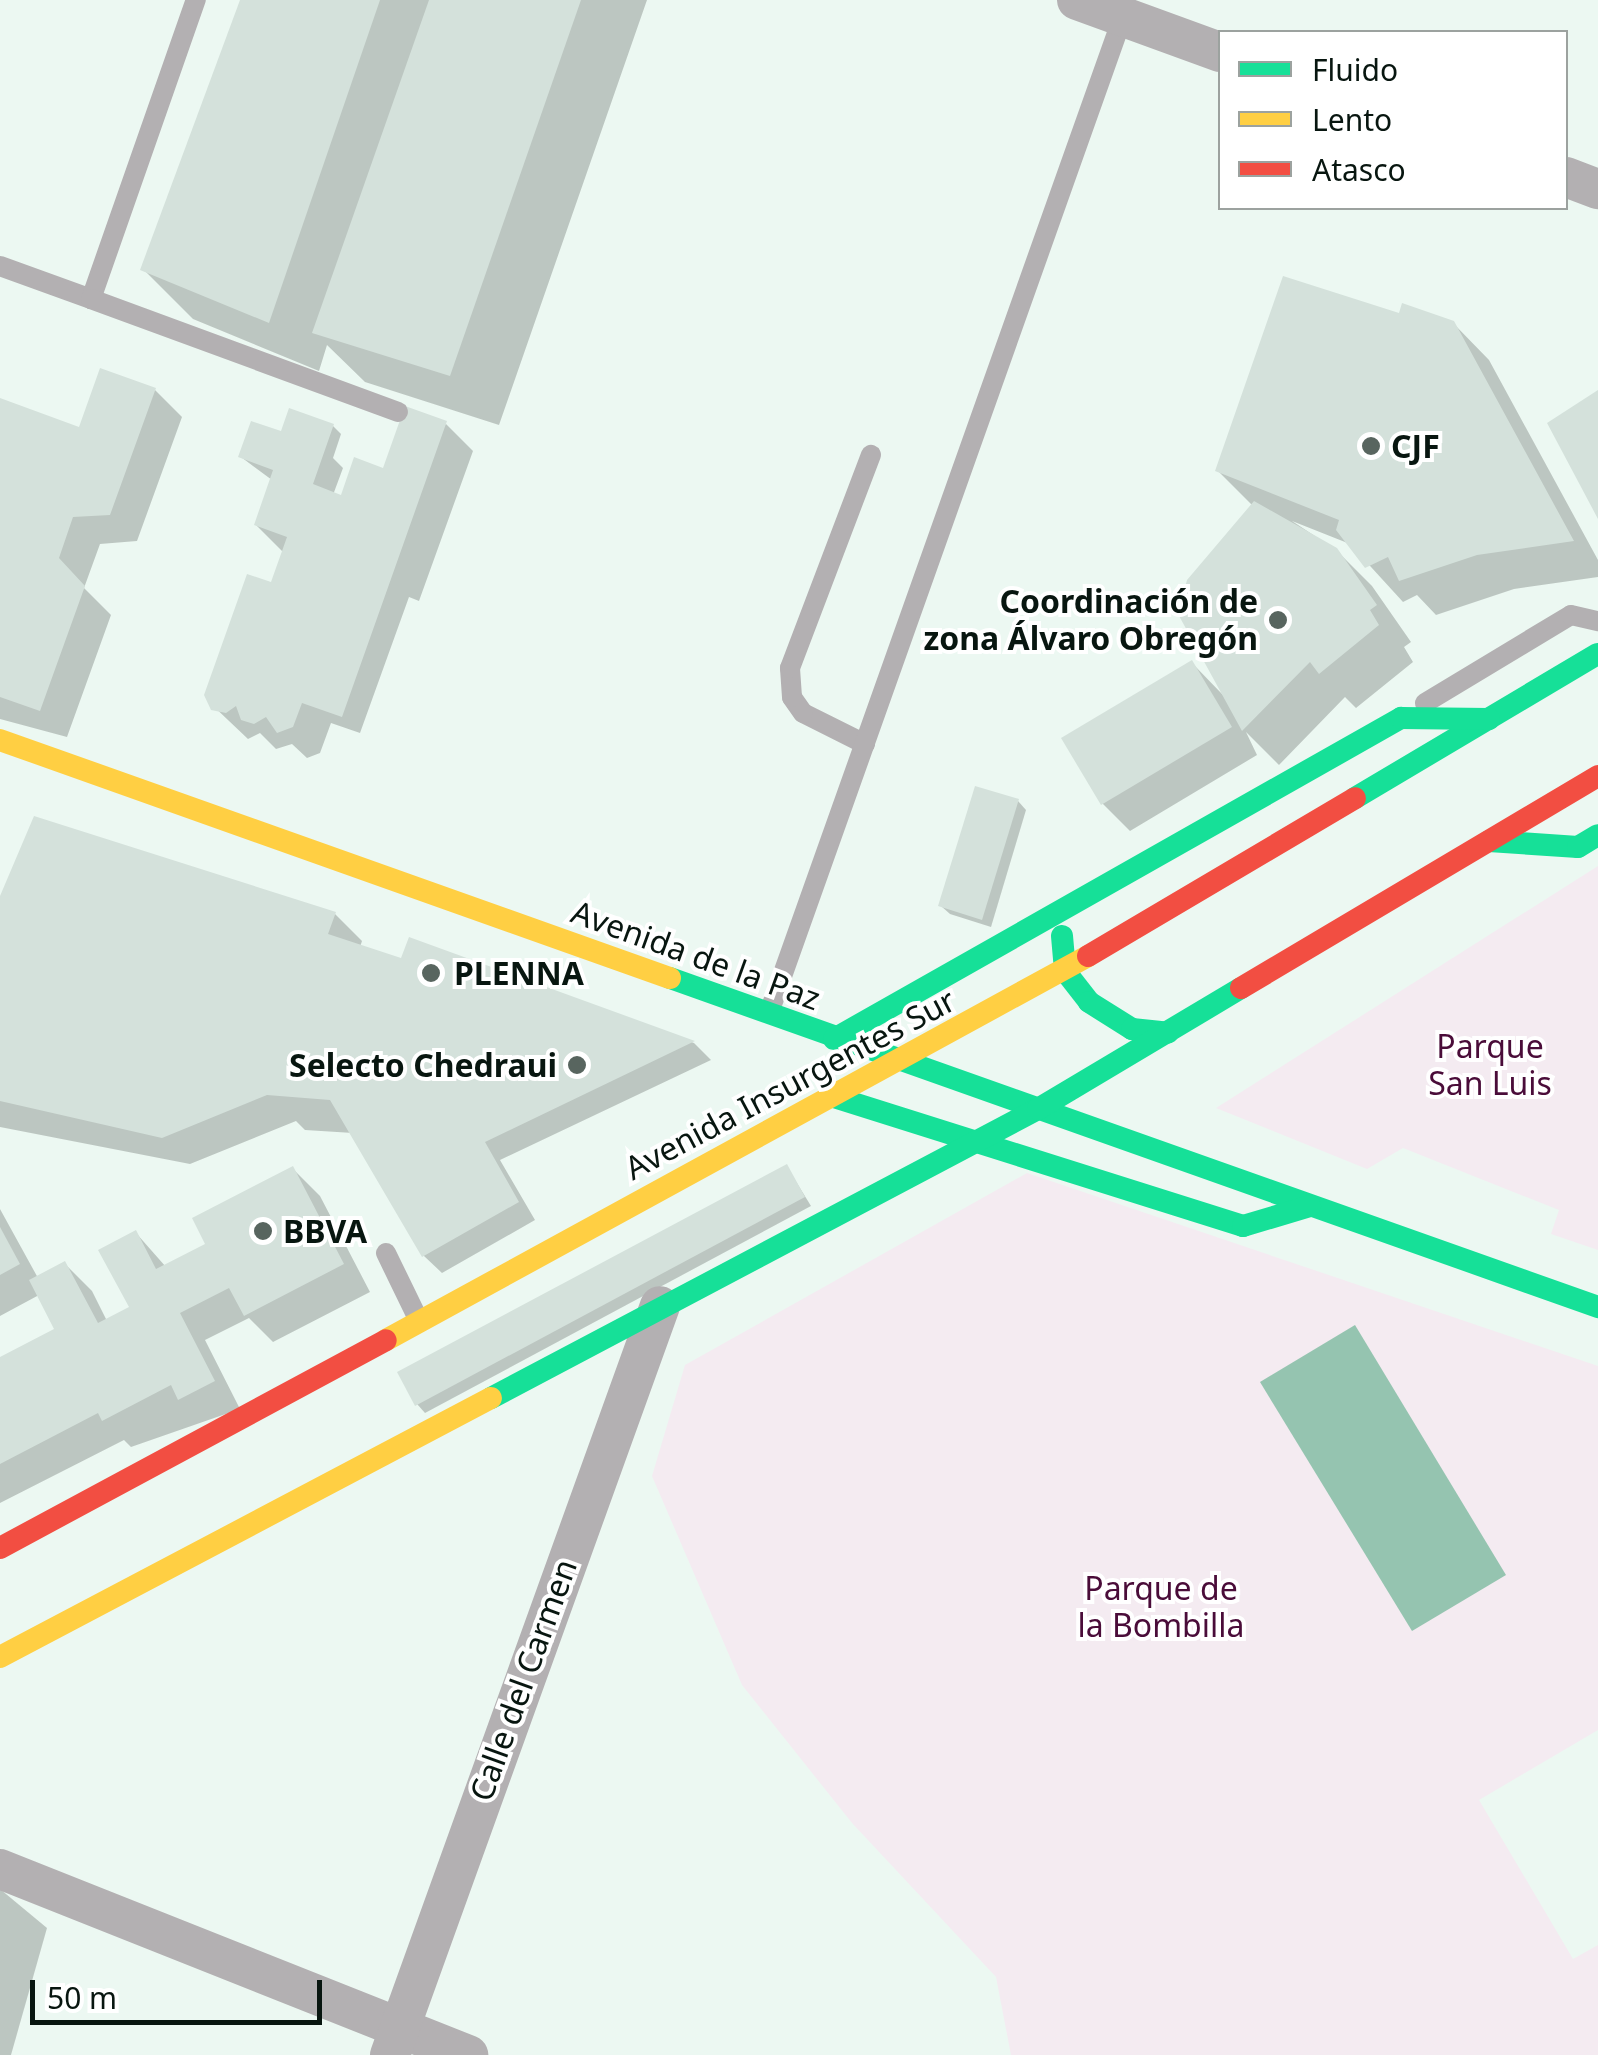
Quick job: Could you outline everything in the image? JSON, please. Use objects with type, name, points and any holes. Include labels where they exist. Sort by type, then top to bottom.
[{"type":"main road","name":"Avenida Insurgentes Sur","points":[[0,1548],[1066,971],[1598,654]]},
{"type":"main road","points":[[834,1039],[1401,718],[1489,719]]},
{"type":"main road","name":"Avenida de la Paz","points":[[0,740],[141,785],[768,1018],[904,1061],[1598,1307]]},
{"type":"main road","points":[[0,1657],[1038,1109],[1598,776]]},
{"type":"main road","points":[[1490,842],[1578,848],[1598,835]]},
{"type":"main road","points":[[1084,900],[1059,948],[1066,971],[1109,1017],[1132,1029],[1168,1033]]},
{"type":"main road","points":[[834,1097],[1243,1226],[1310,1206]]},
{"type":"street","points":[[1077,0],[1218,51]]},
{"type":"street","points":[[1568,178],[1598,189]]},
{"type":"street","name":"Calle del Carmen","points":[[394,2043],[660,1306]]},
{"type":"street","points":[[0,1868],[394,2043],[468,2055]]},
{"type":"lane","points":[[91,299],[196,0]]},
{"type":"lane","points":[[768,1018],[1124,16]]},
{"type":"lane","points":[[0,266],[398,412]]},
{"type":"lane","points":[[865,744],[812,720],[790,688],[800,632],[871,455]]},
{"type":"lane","points":[[1401,718],[1570,615],[1598,621]]},
{"type":"lane","points":[[386,1253],[419,1322]]},
{"type":"green space","name":"Parque San Luis","points":[[1598,866],[1598,1250],[1551,1234],[1559,1210],[1403,1148],[1367,1169],[1216,1108]]},
{"type":"green space","name":"Parque de la Bombilla","points":[[1027,1173],[1598,1366],[1598,1730],[1479,1800],[1573,1959],[1598,1945],[1598,2055],[1011,2055],[996,1977],[852,1823],[742,1685],[652,1476],[685,1365]]},
{"type":"shaded area","points":[[1355,1325],[1506,1575],[1412,1631],[1260,1382]]},
{"type":"building","points":[[240,0],[380,0],[269,323],[140,270]]},
{"type":"building","points":[[429,0],[581,0],[450,376],[312,333]]},
{"type":"building","name":"CJF","points":[[1283,276],[1399,313],[1402,303],[1454,321],[1574,541],[1477,555],[1399,581],[1388,557],[1365,568],[1336,530],[1339,520],[1215,471]]},
{"type":"building","points":[[100,368],[156,388],[110,515],[73,517],[59,558],[85,586],[40,711],[0,697],[0,398],[79,427]]},
{"type":"building","points":[[1598,390],[1598,519],[1547,423]]},
{"type":"building","points":[[405,406],[447,421],[342,717],[302,703],[293,727],[277,733],[266,717],[254,724],[241,720],[236,706],[226,713],[211,710],[204,695],[247,574],[271,582],[287,537],[254,525],[273,470],[238,457],[251,421],[281,431],[289,408],[334,424],[313,484],[341,495],[354,457],[383,468]]},
{"type":"building","name":"Coordinación de zona Álvaro Obregón","points":[[1254,501],[1337,548],[1377,605],[1370,610],[1379,625],[1319,674],[1310,662],[1242,731],[1178,614],[1187,580]]},
{"type":"building","points":[[1192,660],[1232,727],[1101,805],[1061,738]]},
{"type":"building","points":[[975,786],[1019,799],[982,920],[938,906]]},
{"type":"building","points":[[34,816],[336,912],[328,934],[401,958],[409,937],[695,1041],[485,1142],[519,1202],[422,1257],[330,1100],[267,1095],[162,1138],[0,1101],[0,896]]},
{"type":"building","points":[[787,1164],[805,1197],[415,1406],[397,1372]]},
{"type":"building","points":[[293,1166],[344,1264],[244,1316],[229,1288],[180,1313],[215,1381],[178,1400],[171,1385],[102,1421],[98,1413],[0,1464],[0,1357],[54,1329],[29,1280],[65,1261],[98,1323],[129,1307],[98,1250],[136,1230],[156,1269],[205,1244],[192,1218]]},
{"type":"building","points":[[0,1227],[20,1264],[0,1275]]},
{"type":"traffic: fast","points":[[1355,798],[1598,654]]},
{"type":"traffic: fast","points":[[834,1039],[1401,718],[1489,719]]},
{"type":"traffic: fast","points":[[1489,841],[1578,847],[1598,835]]},
{"type":"traffic: fast","points":[[1062,936],[1065,971],[1089,1002],[1132,1029],[1168,1033]]},
{"type":"traffic: fast","points":[[670,978],[1598,1307]]},
{"type":"traffic: fast","points":[[491,1398],[1038,1109],[1241,988]]},
{"type":"traffic: fast","points":[[834,1097],[1243,1226],[1310,1206]]},
{"type":"traffic: slow","points":[[0,740],[670,978]]},
{"type":"traffic: slow","points":[[386,1340],[1088,956]]},
{"type":"traffic: slow","points":[[0,1657],[491,1398]]},
{"type":"traffic: jam","points":[[1241,988],[1598,776]]},
{"type":"traffic: jam","points":[[1088,956],[1355,798]]},
{"type":"traffic: jam","points":[[0,1548],[386,1340]]},
{"type":"place","name":"CJF","points":[[1371,446]]},
{"type":"place","name":"Coordinación de zona Álvaro Obregón","points":[[1278,620]]},
{"type":"place","name":"PLENNA","points":[[431,973]]},
{"type":"place","name":"Selecto Chedraui","points":[[577,1065]]},
{"type":"place","name":"BBVA","points":[[263,1231]]}]
